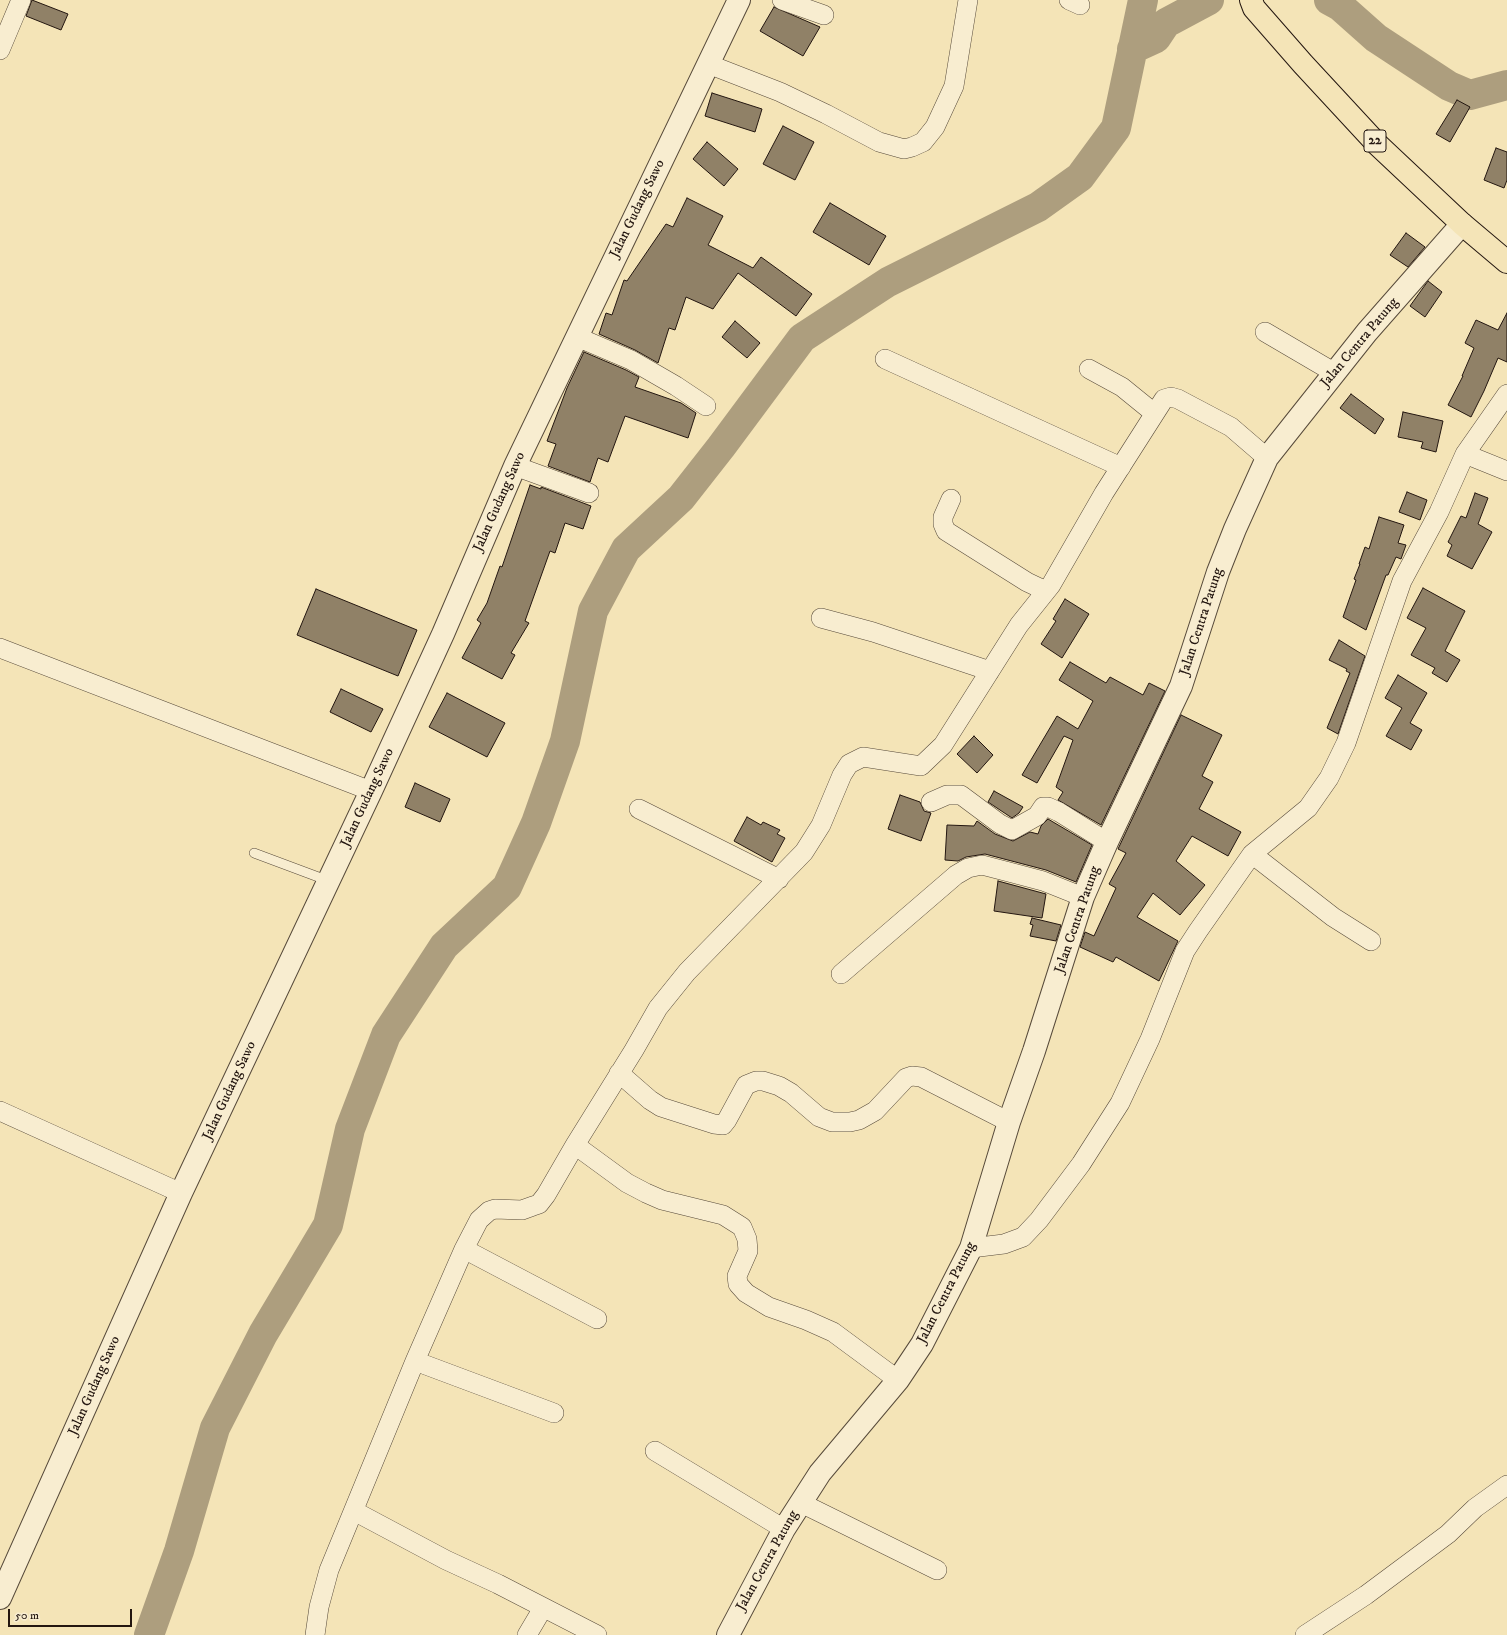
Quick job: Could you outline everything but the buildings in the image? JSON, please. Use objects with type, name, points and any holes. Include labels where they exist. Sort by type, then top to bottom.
[{"type":"highway","name":"22","points":[[1253,4],[1303,64],[1378,145],[1462,224],[1507,262]]},
{"type":"street","name":"Jalan Gudang Sawo","points":[[0,1598],[181,1193],[372,791],[443,634],[515,466],[739,0]]},
{"type":"street","points":[[782,0],[824,15]]},
{"type":"street","points":[[708,64],[780,92],[879,142],[904,149],[912,148],[923,142],[930,135],[943,113],[954,86],[968,0]]},
{"type":"street","points":[[0,50],[16,2]]},
{"type":"street","name":"Jalan Centra Patung","points":[[728,1635],[784,1529],[820,1474],[898,1380],[922,1344],[971,1248],[1009,1122],[1034,1051],[1083,897],[1107,842],[1181,686],[1221,565],[1235,529],[1268,458],[1367,332],[1462,224]]},
{"type":"street","points":[[1265,332],[1335,373]]},
{"type":"street","points":[[577,337],[631,360],[676,386],[706,406]]},
{"type":"street","points":[[885,359],[1121,467]]},
{"type":"street","points":[[1090,369],[1122,387],[1154,413]]},
{"type":"street","points":[[971,1248],[1004,1244],[1023,1237],[1039,1220],[1081,1164],[1120,1103],[1150,1039],[1185,951],[1252,854],[1308,808],[1329,778],[1346,744],[1402,581],[1439,512],[1465,454],[1507,394]]},
{"type":"street","points":[[315,1635],[319,1608],[329,1570],[415,1361],[464,1249],[479,1220],[489,1211],[496,1209],[522,1210],[539,1204],[546,1195],[574,1145],[634,1050],[658,1008],[687,972],[804,852],[821,825],[842,775],[849,764],[863,757],[921,766],[943,745],[1019,625],[1051,585],[1104,493],[1164,399],[1171,397],[1178,399],[1231,427],[1268,458]]},
{"type":"street","points":[[1465,454],[1507,471]]},
{"type":"street","points":[[515,466],[589,493]]},
{"type":"street","points":[[951,499],[943,517],[943,524],[946,531],[1027,582],[1046,591]]},
{"type":"street","points":[[821,618],[873,632],[990,671]]},
{"type":"street","points":[[0,648],[372,791]]},
{"type":"street","points":[[931,802],[947,795],[961,795],[1000,824],[1012,830],[1037,816],[1043,807],[1048,807],[1065,815],[1107,842]]},
{"type":"street","points":[[639,809],[778,879]]},
{"type":"street","points":[[1252,854],[1333,917],[1371,941]]},
{"type":"street","points":[[841,974],[956,875],[968,868],[982,865],[1042,881],[1083,897]]},
{"type":"street","points":[[619,1073],[650,1100],[661,1107],[714,1124],[723,1124],[727,1120],[746,1085],[756,1081],[763,1081],[779,1086],[791,1093],[819,1117],[832,1122],[850,1122],[859,1120],[875,1111],[906,1078],[912,1076],[921,1077],[1009,1122]]},
{"type":"street","points":[[0,1112],[181,1193]]},
{"type":"street","points":[[574,1145],[627,1183],[646,1193],[662,1200],[723,1214],[742,1227],[747,1239],[748,1251],[737,1276],[738,1284],[746,1293],[769,1307],[806,1320],[833,1332],[898,1380]]},
{"type":"street","points":[[464,1249],[597,1319]]},
{"type":"street","points":[[415,1361],[554,1413]]},
{"type":"street","points":[[655,1451],[784,1529]]},
{"type":"street","points":[[1305,1635],[1366,1595],[1448,1534],[1475,1508],[1507,1485]]},
{"type":"street","points":[[801,1503],[937,1570]]},
{"type":"street","points":[[354,1511],[446,1560],[597,1635]]},
{"type":"street","points":[[527,1635],[543,1608]]},
{"type":"lane","points":[[254,853],[329,881]]},
{"type":"waterway","points":[[149,1635],[179,1551],[215,1428],[263,1334],[328,1225],[350,1129],[386,1035],[444,946],[507,887],[536,823],[565,741],[593,611],[626,549],[681,498],[802,338],[888,282],[1038,207],[1080,177],[1116,128],[1143,0]]},
{"type":"waterway","points":[[1132,49],[1156,38],[1166,23],[1209,0]]},
{"type":"waterway","points":[[1329,0],[1340,6],[1376,38],[1449,86],[1470,95],[1507,85]]}]
